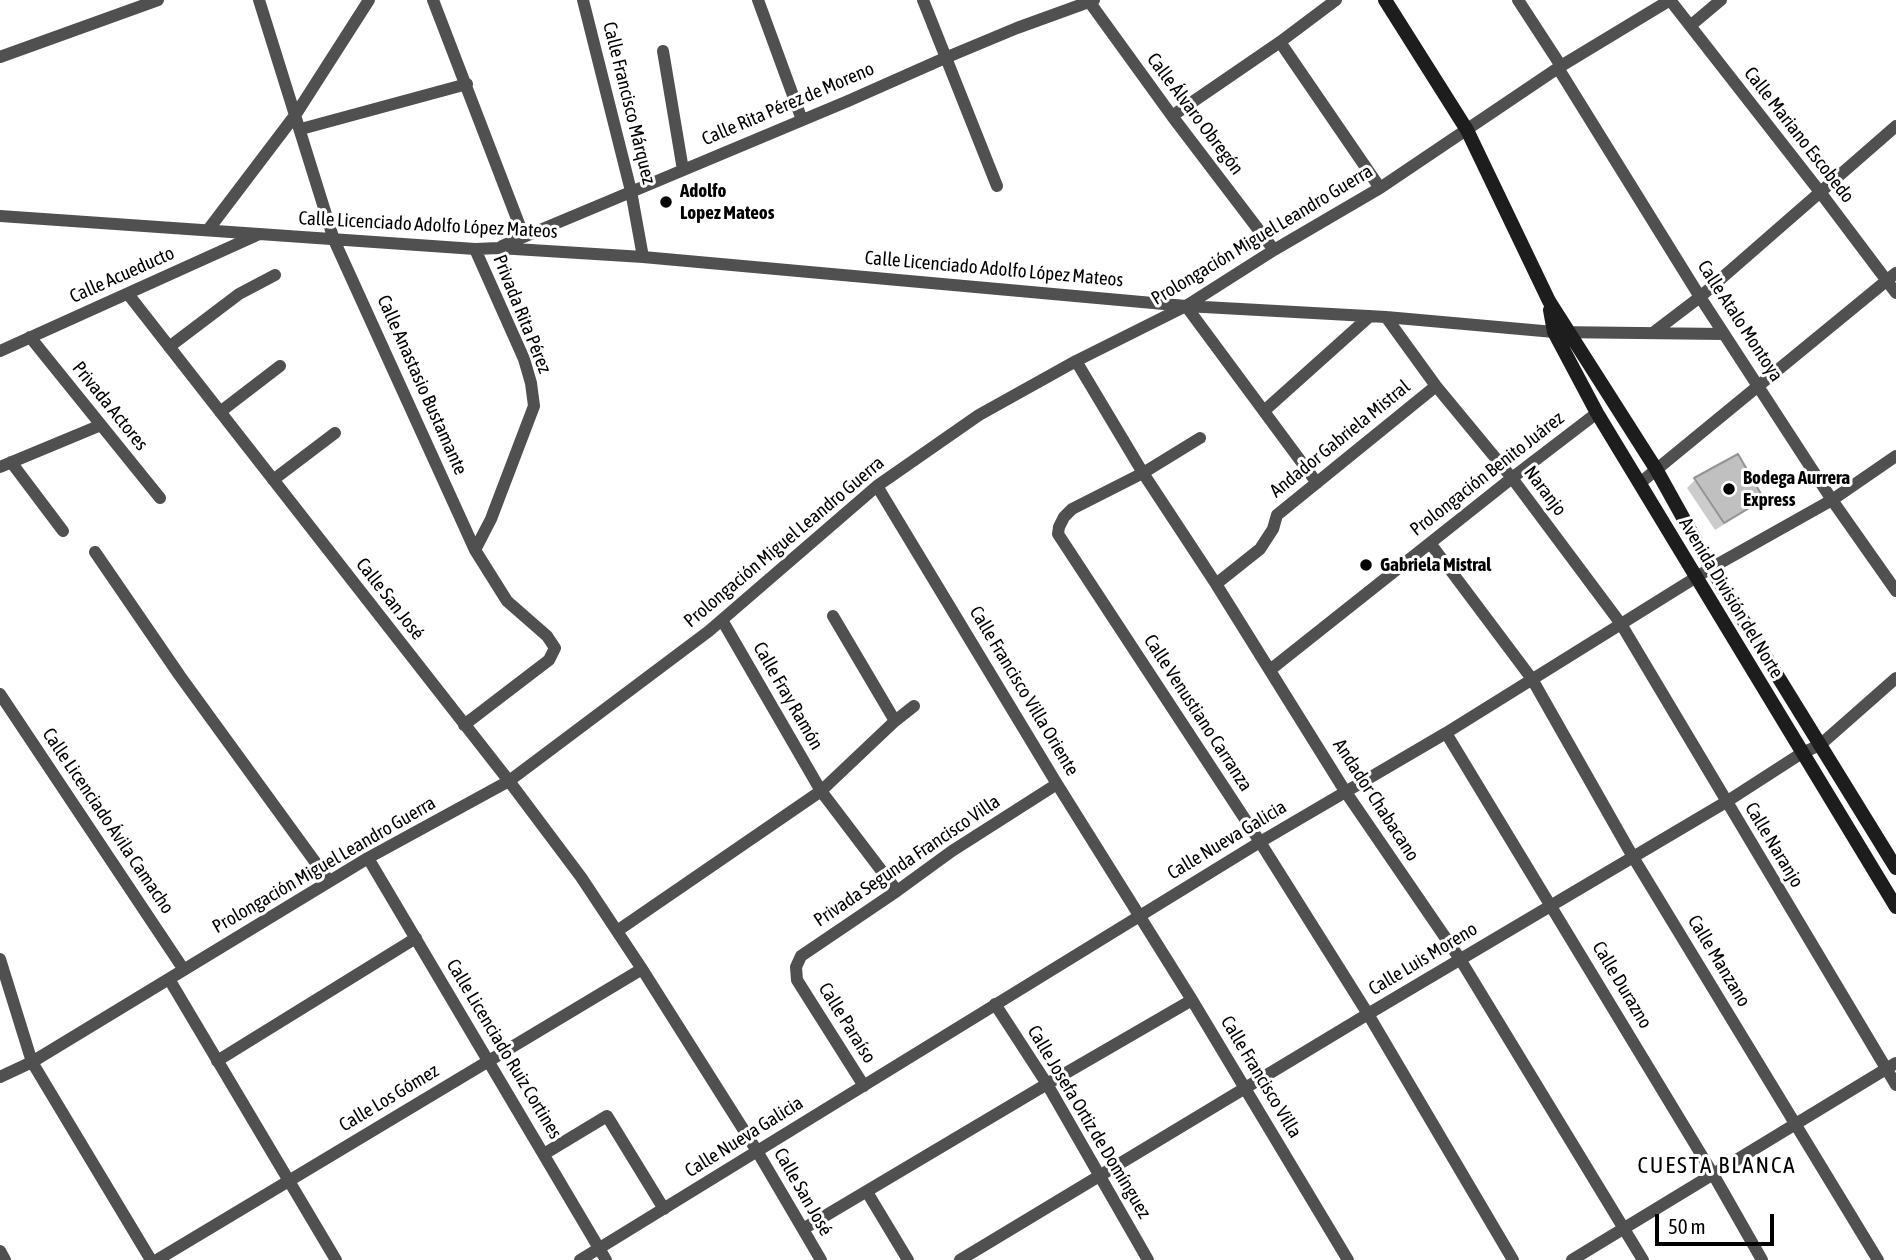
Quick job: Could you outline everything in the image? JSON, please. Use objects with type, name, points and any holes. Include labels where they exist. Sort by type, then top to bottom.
[{"type":"street","points":[[0,57],[158,0]]},
{"type":"street","name":"Calle Anastasio Bustamante","points":[[259,0],[334,240],[475,550],[507,601],[547,636],[555,648],[549,660],[464,725]]},
{"type":"street","points":[[208,230],[296,114],[369,0]]},
{"type":"street","points":[[433,0],[524,237]]},
{"type":"street","name":"Calle Francisco Márquez","points":[[583,0],[631,191],[643,257]]},
{"type":"street","points":[[758,0],[802,120]]},
{"type":"street","points":[[923,0],[997,186]]},
{"type":"street","points":[[1172,116],[1336,0]]},
{"type":"street","name":"Avenida División del Norte","points":[[1385,0],[1467,130],[1549,301],[1597,412],[1896,907]]},
{"type":"street","name":"Calle Atalo Montoya","points":[[1518,0],[1700,297],[1832,500],[1896,591]]},
{"type":"street","name":"Prolongación Miguel Leandro Guerra","points":[[0,1077],[32,1062],[329,881],[509,781],[722,620],[877,486],[979,415],[1076,361],[1186,306],[1274,250],[1380,188],[1560,67],[1670,0]]},
{"type":"street","name":"Calle Mariano Escobedo","points":[[1670,0],[1820,192],[1891,277],[1896,293]]},
{"type":"street","points":[[1690,26],[1721,0]]},
{"type":"street","name":"Calle Rita Pérez de Moreno","points":[[499,248],[945,58],[1090,1]]},
{"type":"street","name":"Calle Álvaro Obregón","points":[[1090,1],[1172,116],[1274,250]]},
{"type":"street","points":[[1280,42],[1380,188]]},
{"type":"street","points":[[663,51],[683,170]]},
{"type":"street","points":[[301,129],[467,83]]},
{"type":"street","points":[[1654,332],[1700,297],[1896,126]]},
{"type":"street","name":"Calle Licenciado Adolfo López Mateos","points":[[0,216],[475,249],[499,248],[643,257],[1186,306],[1385,317],[1561,332],[1724,334]]},
{"type":"street","name":"Calle Acueducto","points":[[0,351],[260,234]]},
{"type":"street","name":"Privada Rita Pérez","points":[[475,249],[524,359],[534,406],[491,519],[475,550]]},
{"type":"street","points":[[169,347],[239,294],[275,275]]},
{"type":"street","points":[[1640,483],[1891,277]]},
{"type":"street","name":"Calle San José","points":[[128,293],[509,781],[580,877],[642,969],[757,1151],[821,1260]]},
{"type":"street","points":[[1186,306],[1317,483]]},
{"type":"street","points":[[1264,411],[1370,316]]},
{"type":"street","name":"Naranjo","points":[[1385,317],[1621,624]]},
{"type":"street","name":"Avenida División del Norte","points":[[1561,332],[1656,469],[1711,568],[1896,868]]},
{"type":"street","name":"Privada Actores","points":[[30,337],[160,498]]},
{"type":"street","name":"Andador Chabacano","points":[[1076,361],[1143,473],[1216,584],[1345,791],[1460,959],[1643,1260]]},
{"type":"street","points":[[220,412],[280,366]]},
{"type":"street","name":"Andador Gabriela Mistral","points":[[1216,584],[1261,548],[1273,529],[1277,515],[1436,386]]},
{"type":"street","name":"Prolongación Benito Juárez","points":[[1270,670],[1597,412]]},
{"type":"street","points":[[63,531],[6,465],[100,425]]},
{"type":"street","points":[[274,480],[335,433]]},
{"type":"street","points":[[1143,473],[1200,438]]},
{"type":"street","name":"Calle Nueva Galicia","points":[[580,1260],[603,1254],[664,1209],[995,1004],[1260,842],[1446,733],[1711,568],[1832,500],[1896,456]]},
{"type":"street","name":"Calle Venustiano Carranza","points":[[1143,473],[1072,509],[1064,517],[1058,534],[1260,842],[1368,1014],[1513,1260]]},
{"type":"street","name":"Calle Francisco Villa Oriente","points":[[877,486],[1139,916]]},
{"type":"street","name":"Calle Manzano","points":[[1430,542],[1532,679],[1633,857],[1878,1260]]},
{"type":"street","points":[[95,552],[180,676],[329,881]]},
{"type":"street","points":[[832,616],[895,721]]},
{"type":"street","name":"Calle Fray Ramón","points":[[722,620],[821,791],[897,891]]},
{"type":"street","name":"Calle Naranjo","points":[[1621,624],[1726,802],[1891,1066],[1896,1085]]},
{"type":"street","name":"Calle Luis Moreno","points":[[961,1260],[1726,802],[1802,753],[1820,745],[1896,678]]},
{"type":"street","name":"Calle Licenciado Ávila Camacho","points":[[0,694],[184,970]]},
{"type":"street","points":[[617,931],[821,791],[914,706]]},
{"type":"street","name":"Calle Durazno","points":[[1446,733],[1552,905],[1762,1260]]},
{"type":"street","name":"Privada Segunda Francisco Villa","points":[[797,980],[796,967],[801,956],[952,851],[1057,783]]},
{"type":"street","name":"Calle Licenciado Ruiz Cortines","points":[[369,858],[603,1254]]},
{"type":"street","name":"Calle Francisco Villa","points":[[1139,916],[1345,1256]]},
{"type":"street","points":[[218,1061],[416,938]]},
{"type":"street","points":[[0,959],[32,1062],[151,1260]]},
{"type":"street","name":"Calle Los Gómez","points":[[157,1260],[642,969]]},
{"type":"street","points":[[169,979],[336,1260]]},
{"type":"street","name":"Calle Paraíso","points":[[797,980],[864,1086]]},
{"type":"street","points":[[803,1229],[1192,1000]]},
{"type":"street","name":"Calle Josefa Ortiz de Domínguez","points":[[995,1004],[1047,1084],[1148,1260]]},
{"type":"street","points":[[1572,1260],[1891,1066]]},
{"type":"street","points":[[544,1154],[607,1116],[664,1209]]},
{"type":"street","points":[[867,1192],[908,1260]]},
{"type":"street","points":[[0,1251],[5,1260]]},
{"type":"street","points":[[1332,1260],[1345,1256]]},
{"type":"building","name":"Bodega Aurrera Express","points":[[1738,454],[1764,499],[1724,523],[1694,478]]},
{"type":"place","name":"Adolfo Lopez Mateos","points":[[666,202]]},
{"type":"place","name":"Bodega Aurrera Express","points":[[1729,489]]},
{"type":"place","name":"Gabriela Mistral","points":[[1366,565]]},
{"type":"district","name":"CUESTA BLANCA","points":[[1717,1166]]}]
